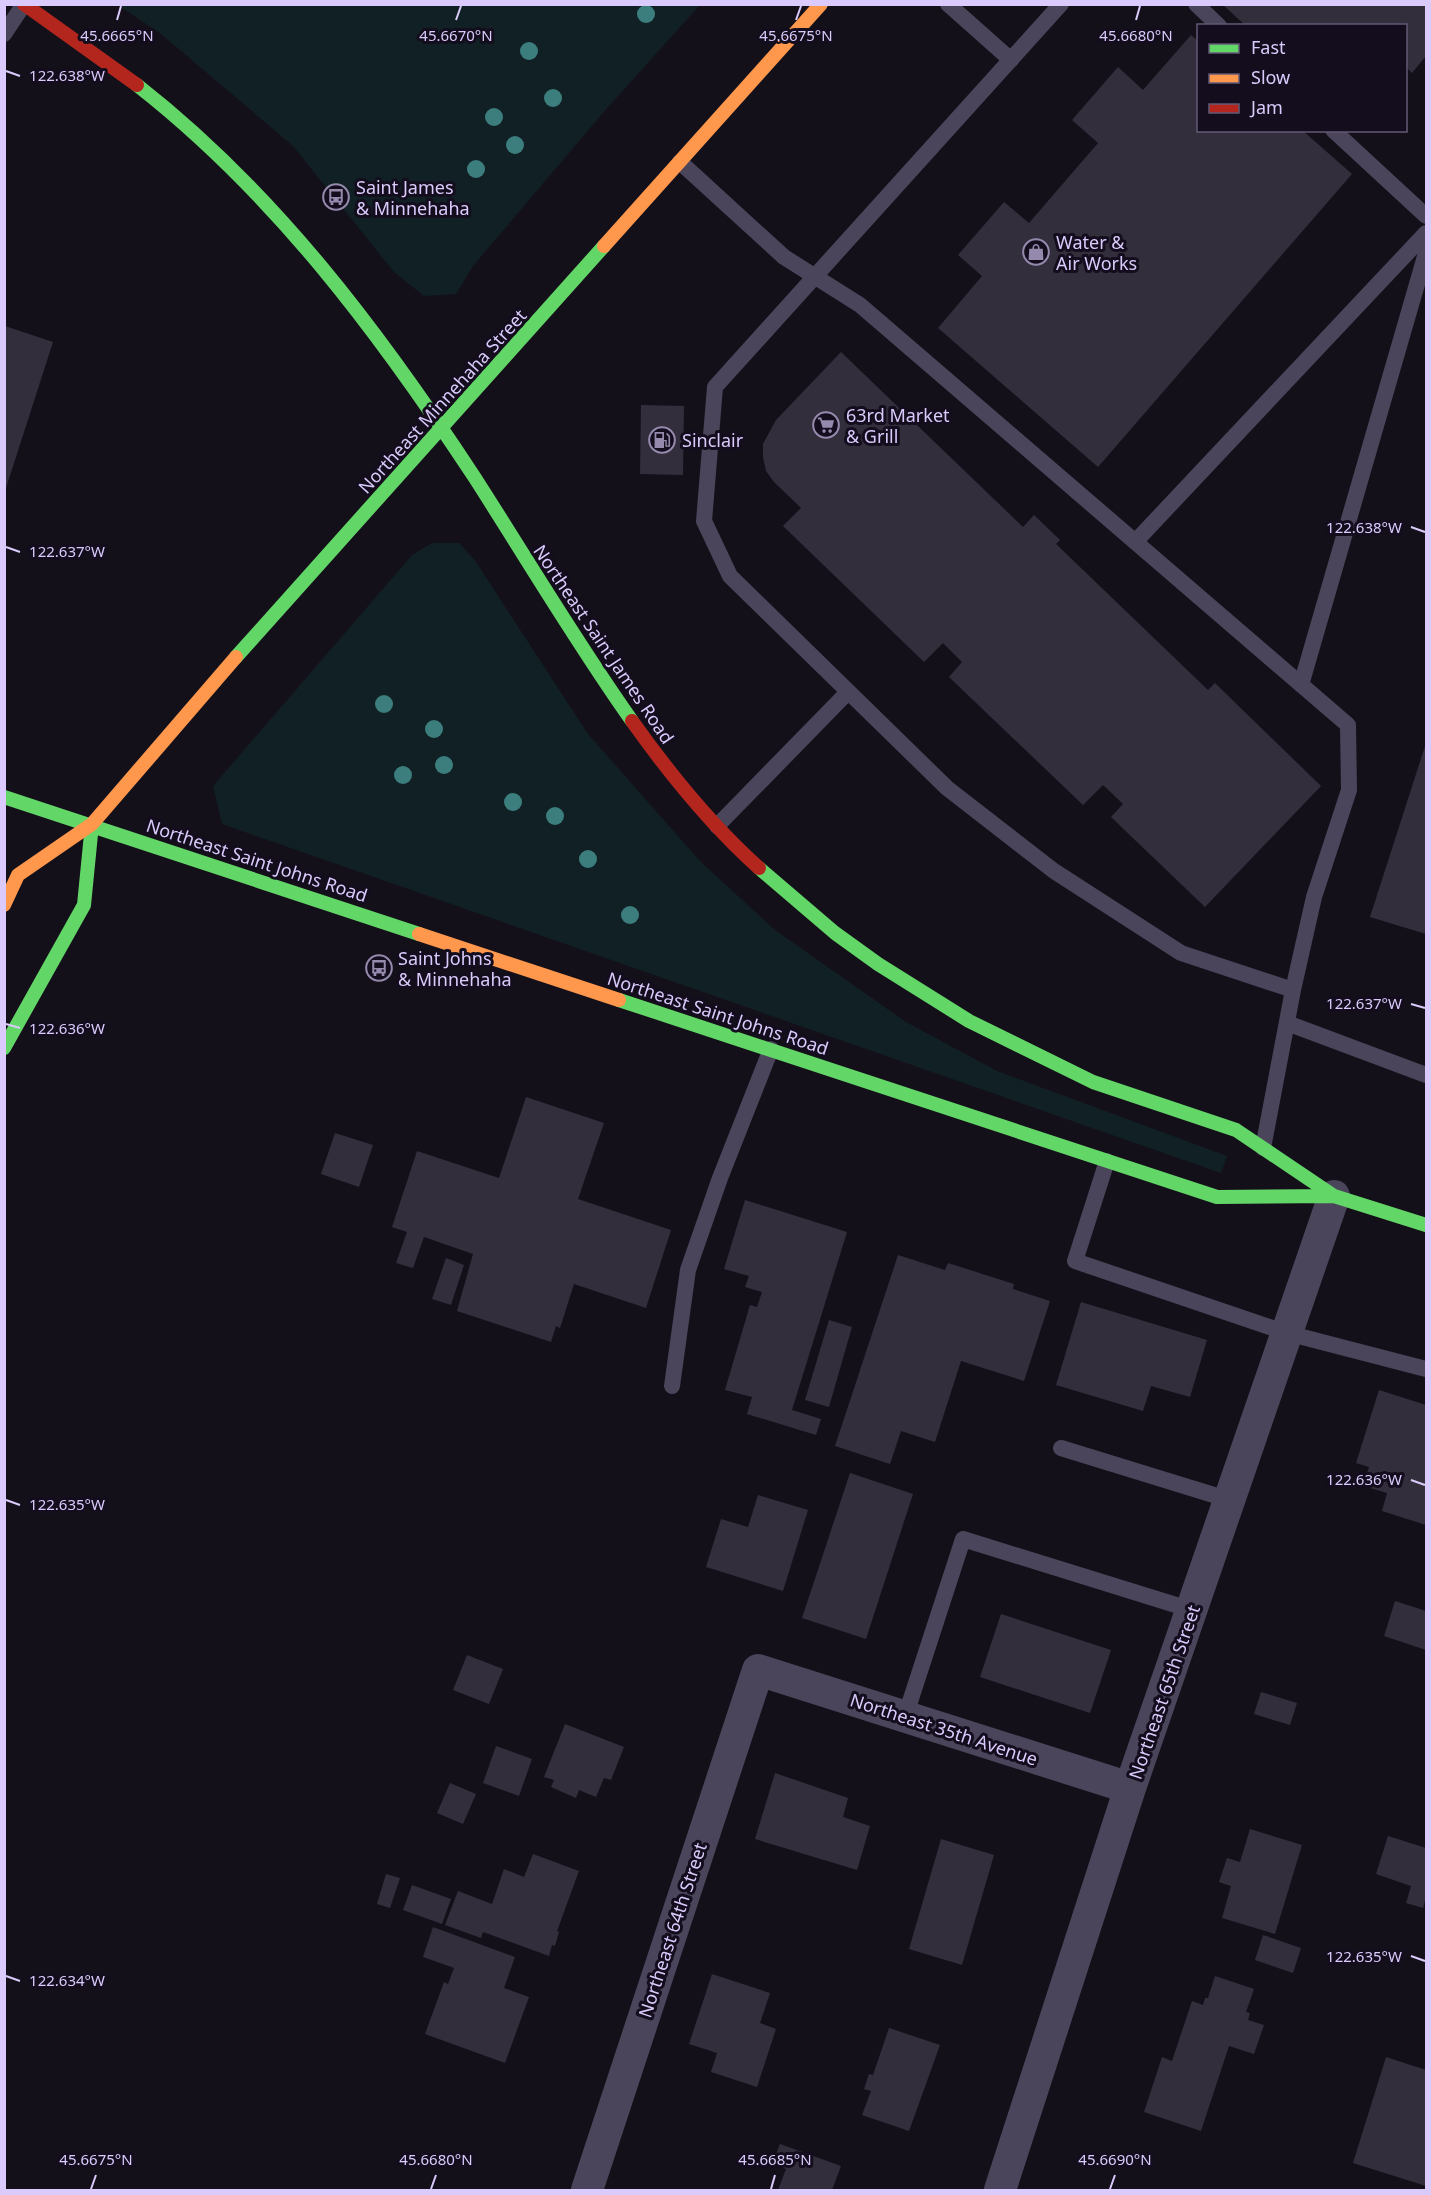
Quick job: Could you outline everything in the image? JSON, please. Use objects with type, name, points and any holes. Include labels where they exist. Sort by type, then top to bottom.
[{"type":"main road","name":"Northeast Saint James Road","points":[[24,4],[122,73],[162,105],[258,194],[355,310],[442,428],[623,712],[717,826],[759,867],[869,959],[935,1003],[1066,1070],[1138,1099],[1238,1131],[1334,1196]]},
{"type":"main road","name":"Northeast Minnehaha Street","points":[[4,905],[18,874],[93,824],[264,625],[821,4]]},
{"type":"main road","name":"Northeast Saint Johns Road","points":[[4,796],[1217,1197],[1334,1196],[1426,1225]]},
{"type":"main road","points":[[4,1048],[84,905],[93,824]]},
{"type":"street","name":"Northeast 65th Street","points":[[1000,2190],[1130,1788],[1334,1196]]},
{"type":"street","name":"Northeast 35th Avenue","points":[[758,1670],[1130,1788]]},
{"type":"street","name":"Northeast 64th Street","points":[[587,2190],[758,1670]]},
{"type":"lane","points":[[4,34],[24,4]]},
{"type":"lane","points":[[948,4],[1011,60]]},
{"type":"lane","points":[[1061,4],[715,387],[704,521],[730,576],[947,788],[1054,871],[1181,953],[1293,990]]},
{"type":"lane","points":[[1196,4],[1217,24]]},
{"type":"lane","points":[[1335,132],[1426,216]]},
{"type":"lane","points":[[680,162],[784,257],[860,305],[1348,725],[1349,790],[1314,897],[1293,990],[1263,1148]]},
{"type":"lane","points":[[1135,542],[1426,233]]},
{"type":"lane","points":[[1301,685],[1426,253]]},
{"type":"lane","points":[[717,826],[848,692]]},
{"type":"lane","points":[[1287,1023],[1426,1075]]},
{"type":"lane","points":[[672,1386],[688,1270],[720,1178],[771,1049]]},
{"type":"lane","points":[[1107,1161],[1075,1261],[1287,1333],[1426,1369]]},
{"type":"lane","points":[[1061,1448],[1230,1500]]},
{"type":"lane","points":[[905,1717],[963,1539],[1192,1610]]},
{"type":"shaded area","points":[[118,5],[700,5],[608,107],[473,266],[456,294],[424,296],[394,272],[293,146],[161,34]]},
{"type":"shaded area","points":[[432,543],[459,543],[474,559],[588,734],[700,861],[775,930],[906,1022],[997,1071],[1227,1156],[1221,1173],[222,824],[213,786],[412,555]]},
{"type":"building","points":[[1222,4],[1426,4],[1426,56],[1412,73],[1407,68],[1407,24],[1244,24]]},
{"type":"building","points":[[1191,35],[1197,40],[1197,132],[1304,132],[1352,174],[1098,467],[938,328],[982,276],[958,255],[1004,202],[1029,223],[1098,143],[1072,120],[1118,67],[1143,90]]},
{"type":"building","points":[[5,326],[53,342],[5,491]]},
{"type":"building","points":[[841,352],[1023,527],[1034,515],[1060,540],[1056,544],[1208,690],[1215,683],[1321,786],[1205,907],[1111,817],[1123,804],[1103,785],[1083,805],[949,677],[962,662],[943,643],[924,662],[783,526],[801,508],[766,471],[763,444],[776,420]]},
{"type":"building","name":"Sinclair","points":[[641,405],[684,406],[683,475],[640,474]]},
{"type":"building","points":[[1426,743],[1426,934],[1370,917]]},
{"type":"building","points":[[526,1097],[604,1123],[578,1199],[671,1230],[646,1308],[574,1284],[560,1328],[556,1326],[551,1342],[457,1311],[473,1254],[424,1237],[413,1268],[396,1263],[407,1232],[392,1227],[417,1151],[499,1178]]},
{"type":"building","points":[[335,1133],[373,1145],[359,1187],[321,1174]]},
{"type":"building","points":[[745,1200],[847,1232],[792,1410],[821,1419],[816,1435],[747,1414],[752,1397],[725,1390],[750,1305],[757,1307],[762,1292],[745,1287],[749,1276],[724,1269]]},
{"type":"building","points":[[898,1255],[945,1270],[948,1263],[1014,1284],[1013,1289],[1050,1301],[1024,1381],[961,1361],[935,1442],[901,1431],[890,1464],[835,1446]]},
{"type":"building","points":[[446,1258],[464,1265],[451,1305],[432,1299]]},
{"type":"building","points":[[1081,1302],[1207,1340],[1190,1397],[1151,1386],[1143,1411],[1056,1385]]},
{"type":"building","points":[[829,1320],[852,1327],[829,1407],[805,1400]]},
{"type":"building","points":[[1379,1390],[1426,1405],[1426,1525],[1382,1511],[1387,1493],[1363,1486],[1369,1467],[1356,1463]]},
{"type":"building","points":[[850,1473],[913,1494],[866,1639],[802,1618]]},
{"type":"building","points":[[758,1495],[808,1510],[783,1591],[706,1567],[721,1519],[748,1527]]},
{"type":"building","points":[[1395,1601],[1426,1611],[1426,1650],[1384,1636]]},
{"type":"building","points":[[1001,1614],[1111,1650],[1090,1713],[980,1677]]},
{"type":"building","points":[[467,1655],[503,1669],[489,1704],[453,1690]]},
{"type":"building","points":[[1261,1692],[1297,1703],[1290,1725],[1254,1714]]},
{"type":"building","points":[[565,1724],[624,1747],[611,1780],[604,1778],[596,1797],[579,1790],[576,1798],[551,1787],[554,1780],[544,1777]]},
{"type":"building","points":[[496,1746],[532,1759],[519,1796],[483,1783]]},
{"type":"building","points":[[775,1773],[848,1798],[843,1817],[870,1826],[857,1870],[755,1839]]},
{"type":"building","points":[[450,1783],[476,1794],[463,1824],[437,1813]]},
{"type":"building","points":[[1250,1829],[1302,1845],[1275,1934],[1222,1918],[1231,1886],[1219,1882],[1227,1858],[1240,1862]]},
{"type":"building","points":[[1388,1836],[1426,1848],[1426,1897],[1423,1908],[1406,1903],[1411,1886],[1376,1874]]},
{"type":"building","points":[[941,1839],[994,1855],[962,1965],[909,1949]]},
{"type":"building","points":[[533,1854],[579,1871],[557,1931],[559,1932],[555,1946],[552,1945],[549,1956],[483,1932],[481,1938],[445,1925],[458,1891],[492,1904],[504,1869],[524,1877]]},
{"type":"building","points":[[386,1874],[400,1878],[390,1908],[377,1904]]},
{"type":"building","points":[[412,1885],[451,1899],[442,1924],[403,1910]]},
{"type":"building","points":[[433,1927],[515,1957],[504,1988],[529,1997],[505,2063],[425,2034],[444,1982],[448,1984],[454,1968],[423,1957]]},
{"type":"building","points":[[1263,1935],[1301,1948],[1293,1973],[1255,1960]]},
{"type":"building","points":[[712,1974],[770,1993],[760,2023],[776,2029],[757,2087],[711,2072],[717,2053],[689,2044]]},
{"type":"building","points":[[1215,1976],[1254,1989],[1246,2012],[1250,2013],[1248,2020],[1264,2025],[1254,2054],[1229,2046],[1201,2131],[1144,2112],[1162,2057],[1172,2061],[1192,2001],[1203,2005],[1205,1998],[1208,1998]]},
{"type":"building","points":[[889,2028],[940,2045],[909,2131],[862,2115],[871,2091],[864,2089],[869,2074],[873,2075]]},
{"type":"building","points":[[1386,2057],[1426,2070],[1426,2186],[1353,2163]]},
{"type":"building","points":[[780,2144],[841,2166],[832,2190],[778,2190],[786,2169],[772,2164]]},
{"type":"traffic: fast","points":[[137,85],[235,171],[322,267],[362,318],[439,424],[571,631],[632,721]]},
{"type":"traffic: fast","points":[[236,657],[604,246]]},
{"type":"traffic: fast","points":[[4,797],[419,934]]},
{"type":"traffic: fast","points":[[4,1048],[84,905],[92,824]]},
{"type":"traffic: fast","points":[[759,868],[835,933],[878,964],[969,1021],[1093,1082],[1236,1130],[1334,1196]]},
{"type":"traffic: fast","points":[[619,1000],[1217,1197],[1334,1196],[1426,1225]]},
{"type":"traffic: slow","points":[[604,246],[821,4]]},
{"type":"traffic: slow","points":[[4,905],[18,875],[92,824],[236,657]]},
{"type":"traffic: slow","points":[[419,934],[619,1000]]},
{"type":"traffic: jam","points":[[24,4],[137,85]]},
{"type":"traffic: jam","points":[[632,721],[691,798],[759,868]]},
{"type":"place","name":"Saint James & Minnehaha","points":[[336,197]]},
{"type":"place","name":"Water & Air Works","points":[[1036,252]]},
{"type":"place","name":"63rd Market & Grill","points":[[826,425]]},
{"type":"place","name":"Sinclair","points":[[662,440]]},
{"type":"place","name":"Saint Johns & Minnehaha","points":[[379,968]]}]
